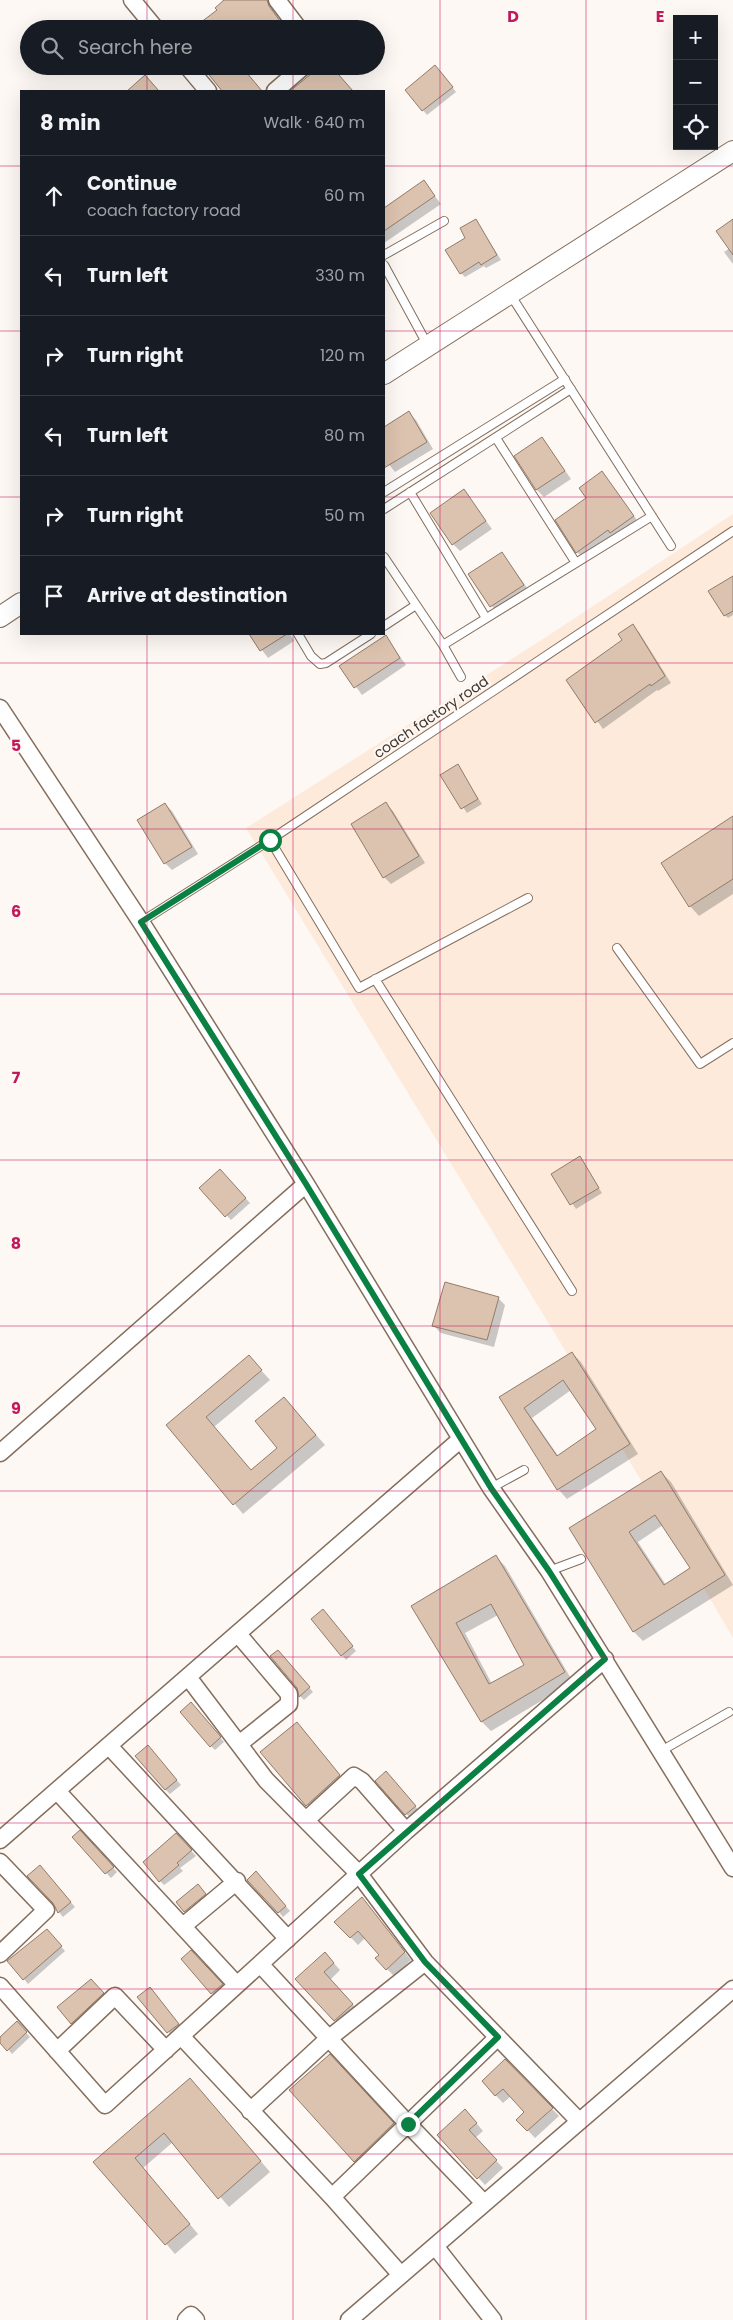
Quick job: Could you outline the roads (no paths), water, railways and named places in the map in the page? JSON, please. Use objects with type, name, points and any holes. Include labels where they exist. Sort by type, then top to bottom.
[{"type":"street","points":[[132,0],[149,20]]},
{"type":"street","points":[[277,0],[292,20]]},
{"type":"street","points":[[195,75],[207,90]]},
{"type":"street","points":[[276,90],[294,75]]},
{"type":"street","points":[[385,373],[733,151]]},
{"type":"street","points":[[0,617],[20,605]]},
{"type":"street","points":[[0,708],[141,922],[306,1184],[491,1488],[549,1571],[733,1868]]},
{"type":"street","points":[[0,1453],[306,1184]]},
{"type":"street","points":[[0,1840],[461,1439]]},
{"type":"street","points":[[238,1634],[289,1694],[289,1704],[239,1744]]},
{"type":"street","points":[[1,1990],[105,2105],[406,1831],[605,1659]]},
{"type":"street","points":[[188,1677],[266,1780],[359,1874],[425,1962],[580,2121]]},
{"type":"street","points":[[110,1746],[288,1938]]},
{"type":"street","points":[[306,1820],[354,1776],[362,1781],[406,1831]]},
{"type":"street","points":[[57,1791],[238,1985]]},
{"type":"street","points":[[0,1862],[46,1910],[0,1954]]},
{"type":"street","points":[[183,1926],[237,1881]]},
{"type":"street","points":[[250,2111],[328,2039],[425,1962]]},
{"type":"street","points":[[260,1964],[328,2039],[484,2203]]},
{"type":"street","points":[[349,2320],[733,1989]]},
{"type":"street","points":[[58,2051],[115,1996],[166,2050]]},
{"type":"street","points":[[181,2036],[332,2197],[400,2275]]},
{"type":"street","points":[[332,2197],[498,2037]]},
{"type":"street","points":[[435,2246],[493,2320]]},
{"type":"street","points":[[186,2320],[191,2315],[196,2320]]},
{"type":"lane","points":[[385,254],[444,221]]},
{"type":"lane","points":[[385,267],[428,346]]},
{"type":"lane","points":[[510,294],[671,546]]},
{"type":"lane","points":[[385,491],[565,380]]},
{"type":"lane","points":[[385,508],[571,389]]},
{"type":"lane","points":[[496,438],[576,563]]},
{"type":"lane","points":[[410,492],[486,618]]},
{"type":"lane","points":[[443,645],[652,516]]},
{"type":"lane","name":"coach factory road","points":[[141,922],[270,840],[733,531]]},
{"type":"lane","points":[[385,558],[443,645],[461,676]]},
{"type":"lane","points":[[385,625],[416,604]]},
{"type":"lane","points":[[299,635],[311,656],[320,664],[326,663],[369,635]]},
{"type":"lane","points":[[270,840],[360,988],[528,898]]},
{"type":"lane","points":[[618,948],[700,1064],[733,1043]]},
{"type":"lane","points":[[375,979],[572,1291]]},
{"type":"lane","points":[[491,1488],[524,1470]]},
{"type":"lane","points":[[549,1571],[581,1559]]},
{"type":"lane","points":[[661,1751],[729,1712]]}]
